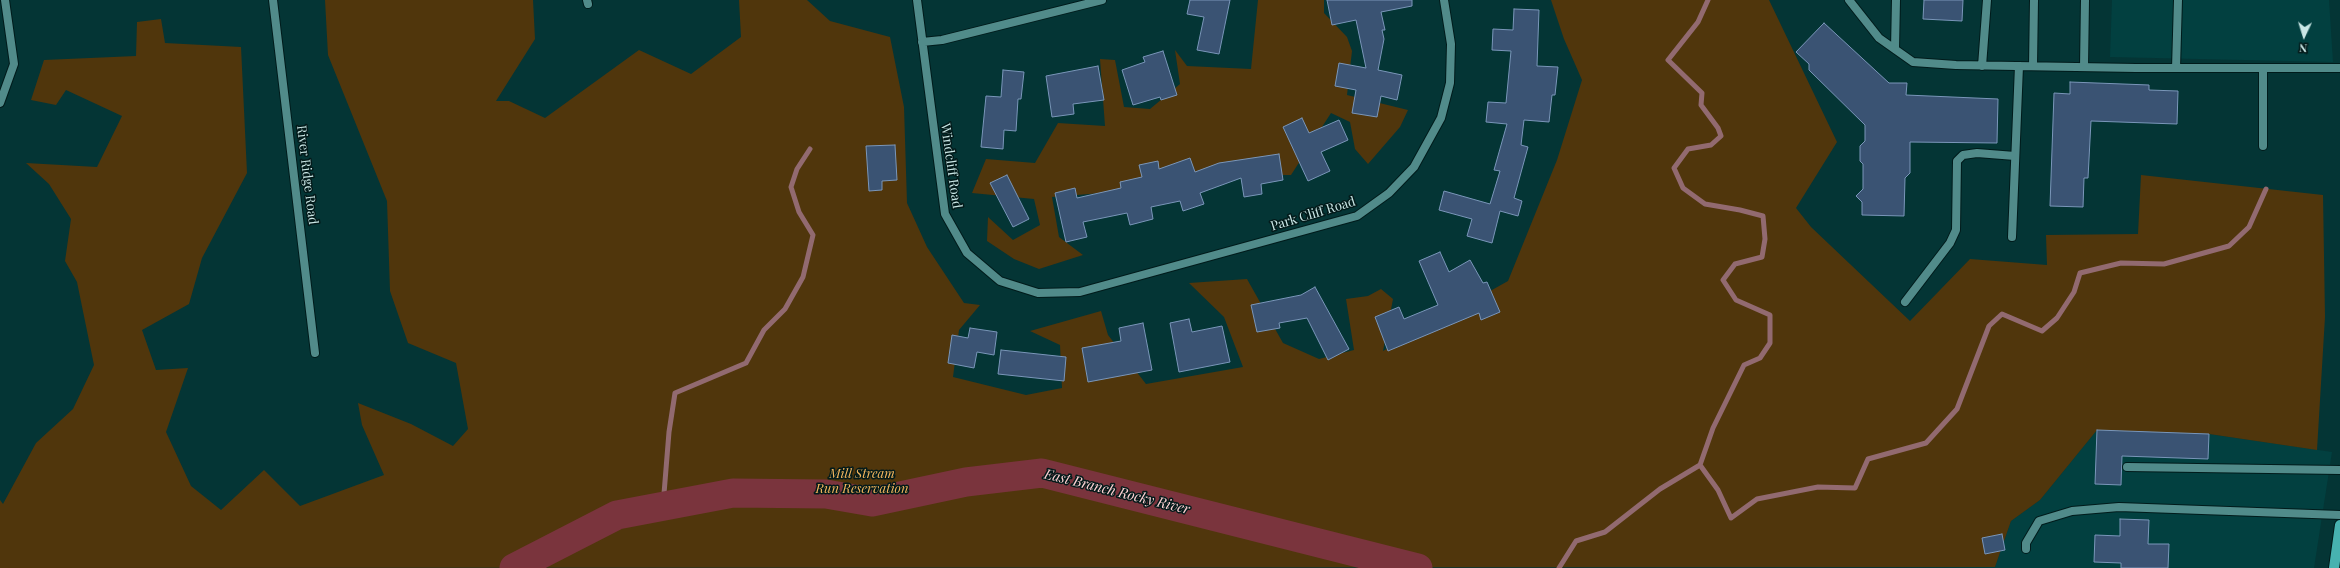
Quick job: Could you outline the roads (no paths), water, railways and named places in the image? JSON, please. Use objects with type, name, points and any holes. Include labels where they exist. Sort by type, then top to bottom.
[{"type":"main road","points":[[2334,568],[2340,525]]},
{"type":"street","points":[[0,103],[14,64],[5,0]]},
{"type":"street","name":"River Ridge Road","points":[[273,0],[315,354]]},
{"type":"street","name":"Windcliff Road","points":[[917,0],[945,214],[967,254],[1000,281],[1038,293],[1080,292]]},
{"type":"street","points":[[922,42],[942,40],[1102,0]]},
{"type":"street","name":"Park Cliff Road","points":[[1080,292],[1358,216],[1389,193],[1414,167],[1441,118],[1450,84],[1451,44],[1444,0]]},
{"type":"street","points":[[1849,0],[1879,38],[1913,62],[1982,66],[2340,68]]},
{"type":"street","points":[[1895,49],[1896,0]]},
{"type":"street","points":[[1982,66],[1987,0]]},
{"type":"street","points":[[2033,66],[2034,0]]},
{"type":"street","points":[[2084,67],[2085,0]]},
{"type":"street","points":[[2176,68],[2178,0]]},
{"type":"street","points":[[2012,237],[2019,66]]},
{"type":"street","points":[[2263,68],[2263,146]]},
{"type":"street","points":[[1905,302],[1950,243],[1956,230],[1957,161],[1963,155],[1977,154],[2015,156]]},
{"type":"street","points":[[2127,467],[2340,470]]},
{"type":"street","points":[[2026,549],[2026,543],[2039,521],[2072,511],[2119,507],[2340,515]]},
{"type":"waterway","points":[[1700,465],[1713,428],[1744,365],[1760,358],[1770,343],[1770,315],[1736,300],[1723,280],[1735,264],[1762,257],[1765,239],[1763,216],[1740,210],[1705,204],[1683,188],[1674,168],[1688,149],[1711,145],[1721,136],[1718,128],[1701,105],[1702,93],[1668,60],[1698,22],[1708,0]]},
{"type":"waterway","points":[[663,506],[669,432],[675,393],[746,363],[764,330],[785,309],[803,277],[813,235],[799,212],[791,187],[797,169],[810,149]]},
{"type":"waterway","points":[[1559,568],[1576,541],[1605,532],[1660,489],[1700,465],[1718,490],[1731,518],[1757,499],[1818,487],[1855,488],[1868,459],[1926,443],[1957,409],[1989,326],[2002,314],[2042,331],[2057,318],[2074,292],[2080,273],[2121,263],[2164,264],[2229,246],[2249,227],[2266,189]]},
{"type":"waterway","name":"East Branch Rocky River","points":[[514,568],[617,515],[733,493],[826,494],[872,502],[966,482],[1042,473],[1418,568]]},
{"type":"park label","name":"Mill Stream Run Reservation","points":[[862,482]]}]
